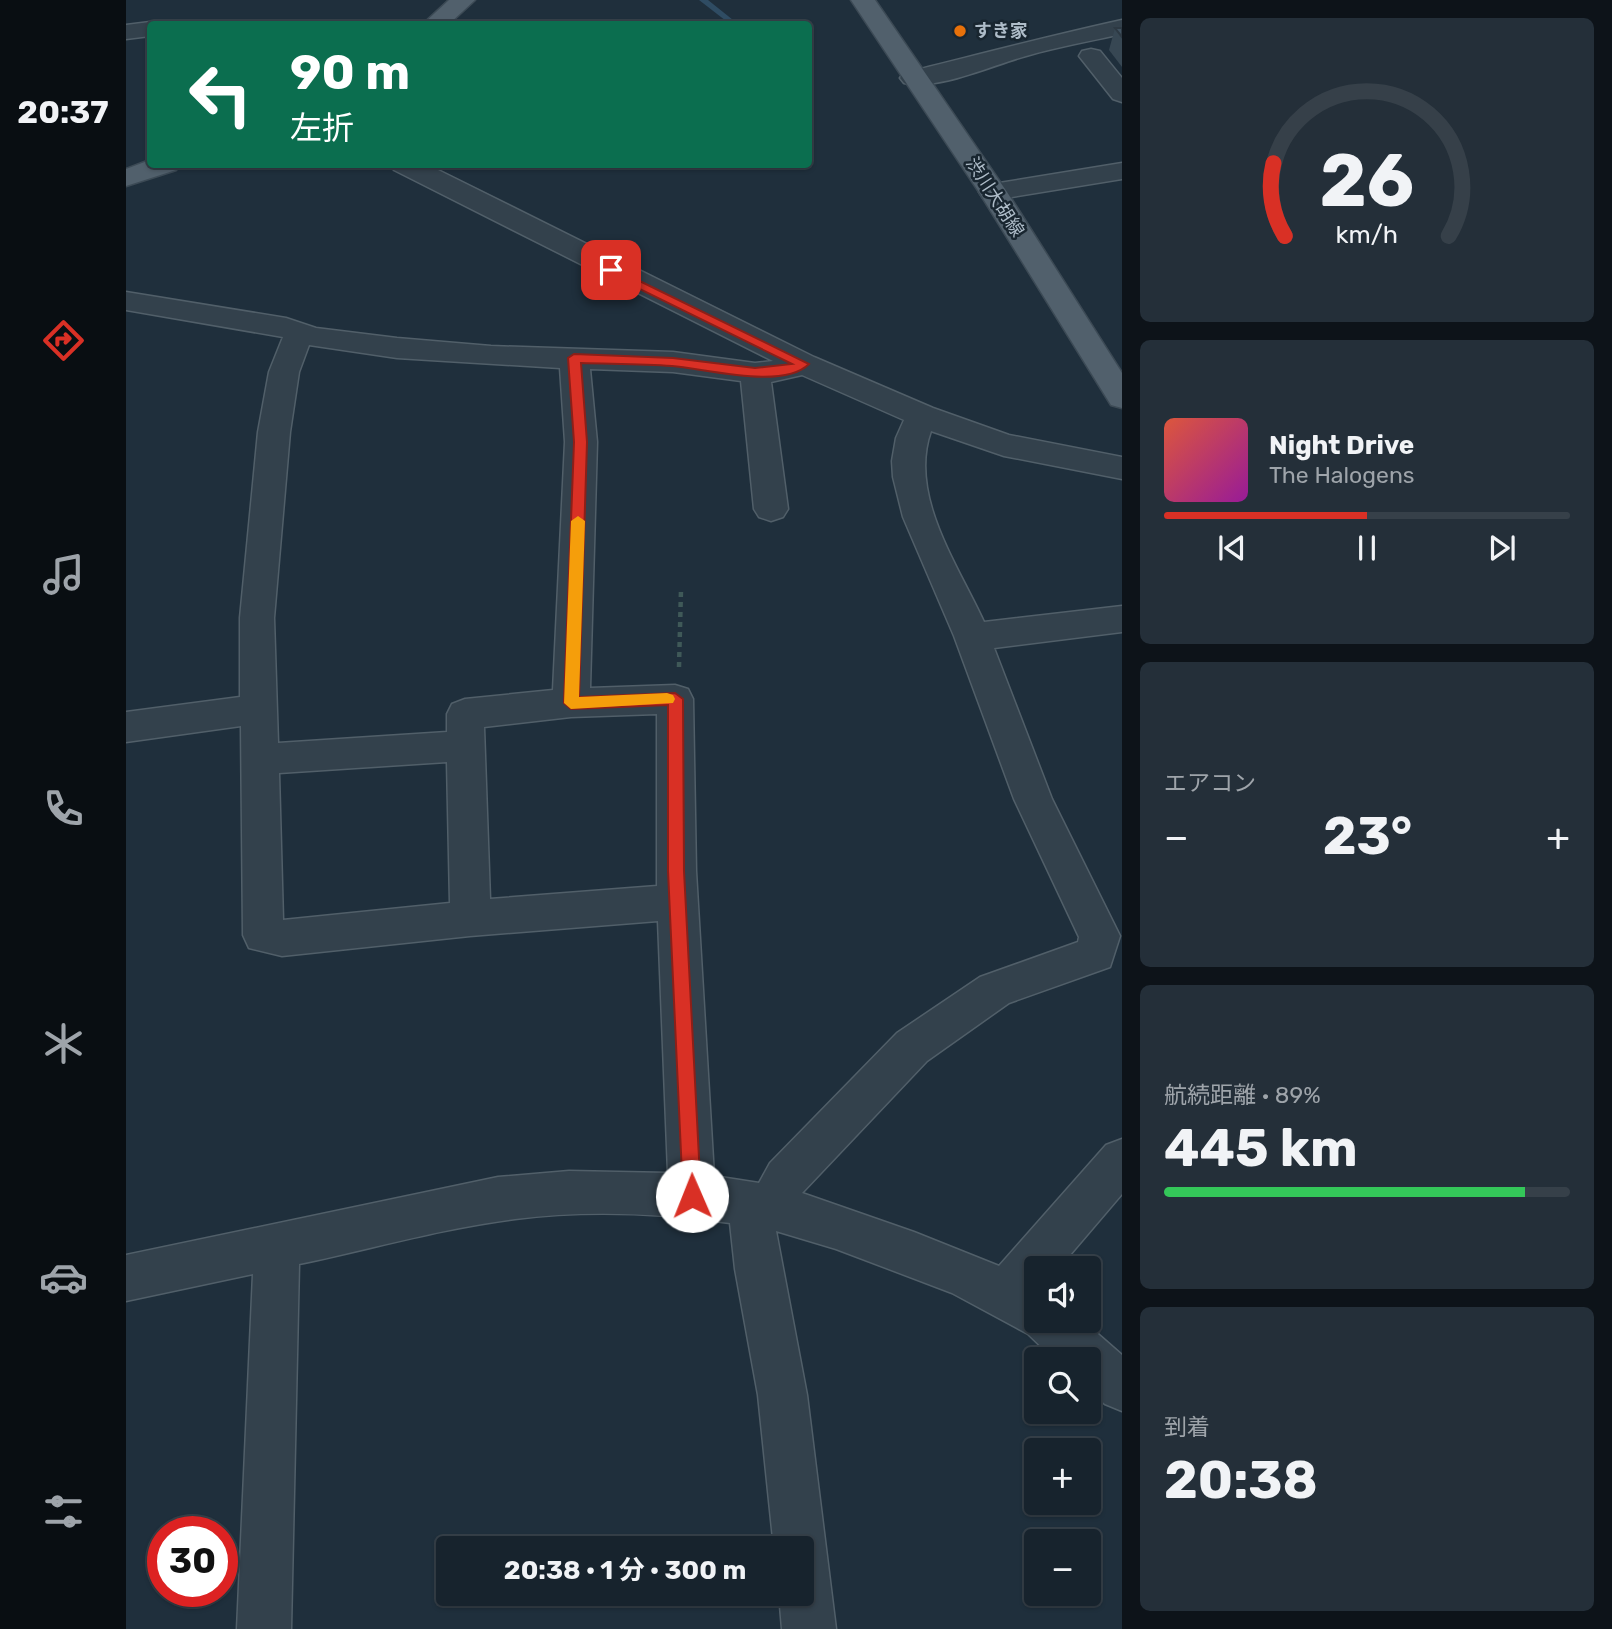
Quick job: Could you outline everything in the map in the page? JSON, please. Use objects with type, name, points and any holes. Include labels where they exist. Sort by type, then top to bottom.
[{"type":"main road","points":[[438,21],[463,0]]},
{"type":"main road","name":"渋川大胡線","points":[[863,0],[913,78],[993,192],[1122,398]]},
{"type":"main road","points":[[126,178],[155,168]]},
{"type":"street","points":[[913,78],[947,72],[1022,49],[1122,27]]},
{"type":"street","points":[[126,33],[147,30]]},
{"type":"street","points":[[1091,56],[1122,94]]},
{"type":"street","points":[[412,168],[803,364],[922,416],[1004,445],[1122,468]]},
{"type":"street","points":[[993,192],[1118,178]]},
{"type":"street","points":[[126,301],[286,328],[301,334],[397,348],[491,356],[673,362],[755,373],[787,370],[803,364]]},
{"type":"street","points":[[301,334],[293,346],[285,372],[274,432],[257,618],[263,935],[282,938],[470,918],[678,902]]},
{"type":"street","points":[[571,703],[581,442],[574,358]]},
{"type":"street","points":[[755,373],[771,509]]},
{"type":"street","points":[[798,1536],[779,1372],[762,1298],[752,1233],[761,1206],[912,1047],[995,990],[1096,954],[1100,936],[1023,773],[972,637],[917,507],[909,479],[910,441],[922,416]]},
{"type":"street","points":[[972,637],[1122,620]]},
{"type":"street","points":[[470,918],[465,714],[571,703],[675,699],[678,902],[692,1196]]},
{"type":"street","points":[[126,727],[257,709]]},
{"type":"street","points":[[260,759],[464,746]]},
{"type":"street","points":[[126,1278],[537,1192],[692,1196],[761,1206],[807,1217],[920,1257],[1021,1303],[1122,1160]]},
{"type":"street","points":[[264,1629],[277,1282],[275,1246]]},
{"type":"street","points":[[1061,1333],[1122,1387]]},
{"type":"street","points":[[807,1606],[809,1629]]},
{"type":"path","points":[[675,699],[681,590]]},
{"type":"building","points":[[1115,28],[1122,28],[1122,37]]},
{"type":"waterway","points":[[703,0],[730,21]]},
{"type":"slow traffic","points":[[578,521],[571,703],[667,699]]},
{"type":"place","name":"すき家","points":[[960,31]]},
{"type":"route","points":[[611,270],[803,364],[787,370],[755,373],[673,362],[574,358],[581,442],[571,703],[675,699],[676,871],[692,1196]]}]
